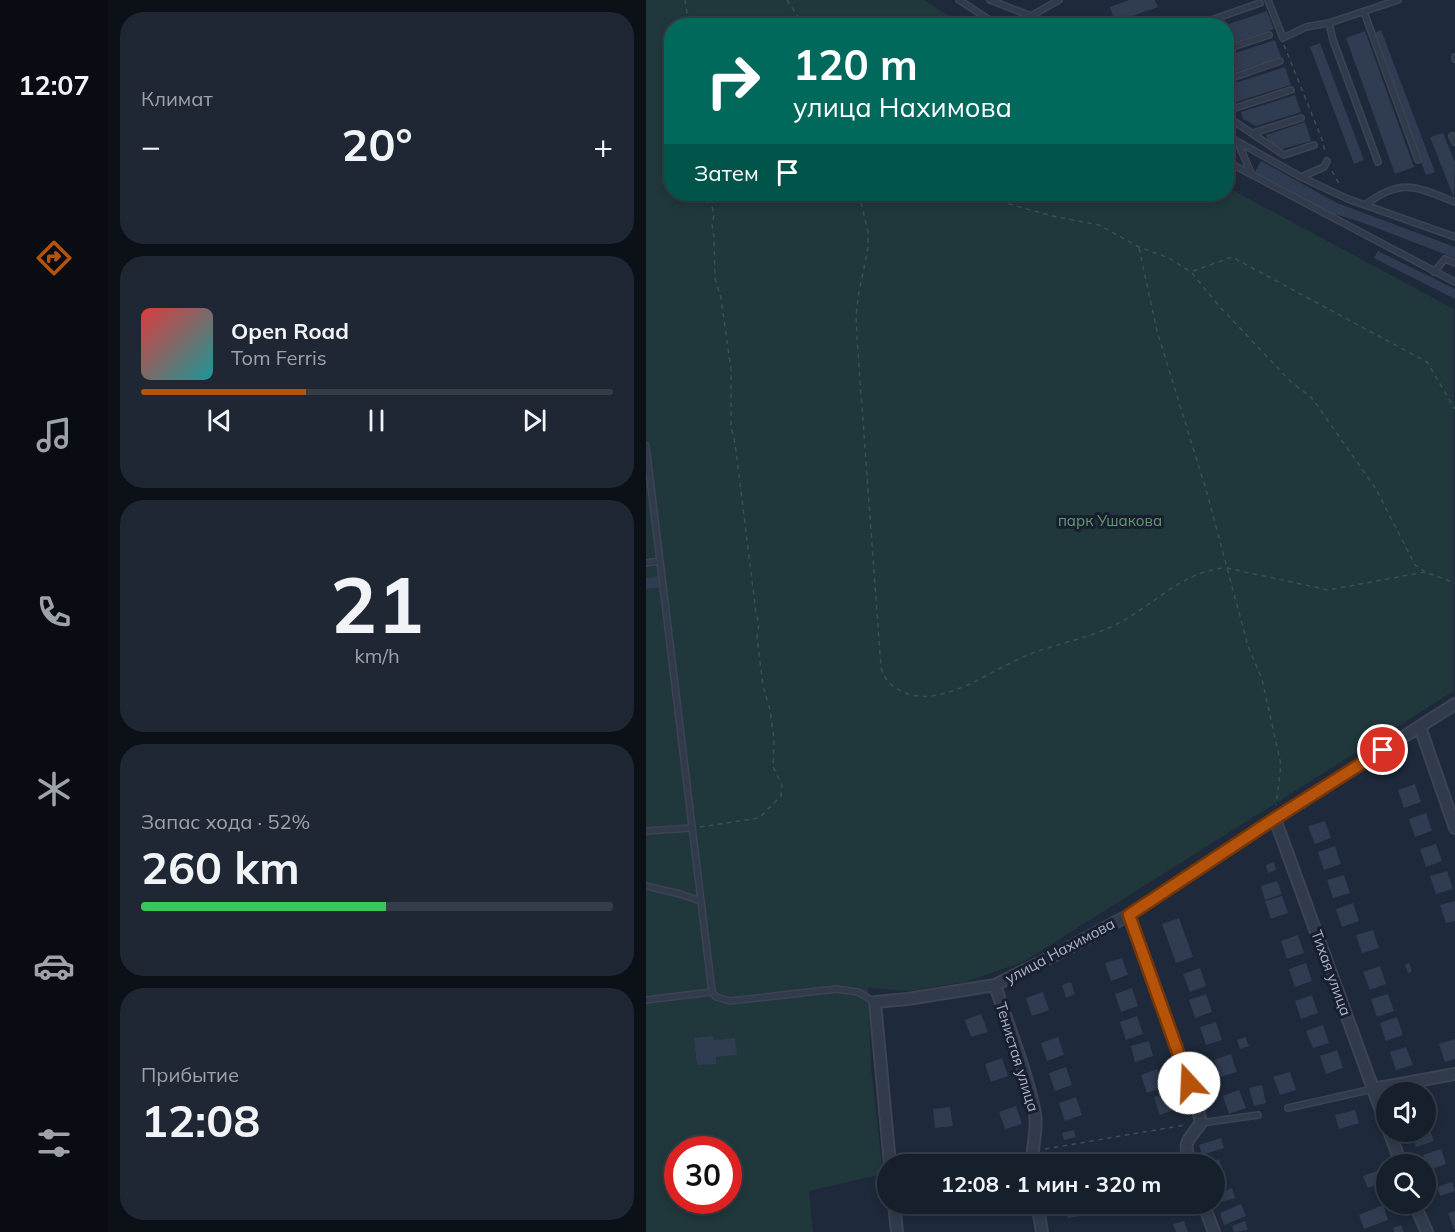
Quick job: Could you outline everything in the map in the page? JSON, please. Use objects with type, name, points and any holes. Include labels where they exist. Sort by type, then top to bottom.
[{"type":"street","name":"улица Нахимова","points":[[875,1002],[995,985],[1057,954],[1129,915],[1454,704]]},
{"type":"street","points":[[1420,727],[1454,828]]},
{"type":"street","name":"Тихая улица","points":[[1274,819],[1376,1097]]},
{"type":"street","points":[[1129,915],[1197,1104],[1201,1123],[1187,1141],[1185,1148],[1187,1154]]},
{"type":"street","name":"Тенистая улица","points":[[995,985],[1031,1097],[1036,1130],[1031,1152]]},
{"type":"street","points":[[875,1002],[889,1154]]},
{"type":"street","points":[[1373,1089],[1454,1074]]},
{"type":"street","points":[[895,1214],[897,1232]]},
{"type":"street","points":[[1039,1214],[1042,1232]]},
{"type":"street","points":[[1207,1214],[1214,1232]]},
{"type":"street","points":[[1419,1214],[1427,1232]]},
{"type":"lane","points":[[959,0],[987,18]]},
{"type":"lane","points":[[990,0],[1034,18]]},
{"type":"lane","points":[[1031,16],[1059,0]]},
{"type":"lane","points":[[1268,0],[1283,38],[1306,27],[1329,23],[1398,0]]},
{"type":"lane","points":[[1217,18],[1260,3]]},
{"type":"lane","points":[[1364,12],[1418,160]]},
{"type":"lane","points":[[1329,23],[1333,40],[1378,162]]},
{"type":"lane","points":[[1234,46],[1269,35]]},
{"type":"lane","points":[[1234,77],[1280,61]]},
{"type":"lane","points":[[1234,108],[1291,90]]},
{"type":"lane","points":[[1253,133],[1301,118]]},
{"type":"lane","points":[[1234,121],[1284,154],[1314,145]]},
{"type":"lane","points":[[1234,139],[1301,177],[1348,199],[1454,237]]},
{"type":"lane","points":[[1237,141],[1252,176]]},
{"type":"lane","points":[[1301,177],[1324,167],[1327,161]]},
{"type":"lane","points":[[1234,166],[1454,282]]},
{"type":"lane","points":[[1366,205],[1383,192],[1406,187],[1427,190],[1454,202]]},
{"type":"lane","points":[[1434,272],[1445,258],[1454,263]]},
{"type":"lane","points":[[646,446],[712,992],[716,997],[730,1001],[836,989],[858,992],[875,1002]]},
{"type":"lane","points":[[646,563],[660,561]]},
{"type":"lane","points":[[646,831],[692,828]]},
{"type":"lane","points":[[646,886],[701,901]]},
{"type":"lane","points":[[646,1000],[712,992]]},
{"type":"lane","points":[[1288,1108],[1373,1089]]},
{"type":"lane","points":[[1201,1123],[1258,1114]]},
{"type":"path","points":[[685,0],[688,18]]},
{"type":"path","points":[[787,0],[799,18]]},
{"type":"path","points":[[1283,38],[1284,47],[1323,142],[1327,161],[1348,199]]},
{"type":"path","points":[[692,828],[759,818],[781,796],[782,785],[773,767],[774,739],[770,710],[763,686],[757,637],[759,624],[731,427],[731,370],[721,298],[715,279],[712,224],[714,215],[711,201]]},
{"type":"path","points":[[861,201],[868,232],[868,248],[856,315],[857,338],[881,668],[883,676],[894,688],[913,696],[941,695],[1027,655],[1111,627],[1195,575],[1215,568],[1227,568],[1328,590],[1425,572]]},
{"type":"path","points":[[999,201],[1052,216],[1099,225],[1139,247],[1169,258],[1191,272],[1220,307],[1291,382],[1312,398],[1344,441],[1375,489],[1415,565],[1425,572],[1454,583]]},
{"type":"path","points":[[1139,247],[1156,331],[1207,493],[1249,646],[1262,679],[1281,765],[1274,819]]},
{"type":"path","points":[[1191,272],[1232,257],[1427,362],[1454,409]]},
{"type":"path","points":[[1017,1154],[1201,1123]]},
{"type":"green space","name":"парк Ушакова","points":[[646,0],[924,0],[953,18],[664,18],[664,201],[1234,201],[1234,191],[1454,309],[1454,691],[1023,962],[965,982],[910,991],[868,988],[871,1067],[881,1154],[877,1154],[877,1175],[809,1191],[813,1232],[646,1232]]},
{"type":"building","points":[[1129,0],[1155,0],[1158,7],[1126,18],[1114,18],[1110,7]]},
{"type":"building","points":[[1267,11],[1274,29],[1234,42],[1234,22]]},
{"type":"building","points":[[1381,30],[1435,172],[1426,175],[1372,34]]},
{"type":"building","points":[[1365,31],[1414,167],[1395,174],[1346,38]]},
{"type":"building","points":[[1275,40],[1281,57],[1234,72],[1234,53]]},
{"type":"building","points":[[1320,43],[1364,160],[1354,164],[1310,47]]},
{"type":"building","points":[[1285,67],[1291,85],[1234,103],[1234,83]]},
{"type":"building","points":[[1295,95],[1301,112],[1256,126],[1243,119],[1241,112]]},
{"type":"building","points":[[1305,122],[1311,141],[1282,149],[1269,142],[1266,135]]},
{"type":"building","points":[[1443,133],[1455,162],[1454,198],[1430,137]]},
{"type":"building","points":[[1261,161],[1337,203],[1455,247],[1455,258],[1331,213],[1255,172]]},
{"type":"building","points":[[1378,251],[1455,289],[1455,299],[1374,258]]},
{"type":"building","points":[[659,576],[661,587],[646,589],[646,578]]},
{"type":"building","points":[[1393,754],[1395,760],[1388,762],[1386,756]]},
{"type":"building","points":[[1415,784],[1421,802],[1404,808],[1398,790]]},
{"type":"building","points":[[1426,813],[1432,831],[1415,837],[1409,819]]},
{"type":"building","points":[[1325,821],[1331,838],[1315,844],[1308,826]]},
{"type":"building","points":[[1436,844],[1442,861],[1426,867],[1420,849]]},
{"type":"building","points":[[1335,846],[1341,864],[1324,870],[1318,852]]},
{"type":"building","points":[[1274,862],[1276,870],[1268,873],[1266,865]]},
{"type":"building","points":[[1447,871],[1453,889],[1436,894],[1430,876]]},
{"type":"building","points":[[1344,875],[1350,893],[1333,898],[1327,880]]},
{"type":"building","points":[[1277,881],[1282,894],[1265,900],[1261,886]]},
{"type":"building","points":[[1282,896],[1288,913],[1271,919],[1265,901]]},
{"type":"building","points":[[1455,901],[1455,921],[1446,923],[1440,905]]},
{"type":"building","points":[[1353,903],[1359,921],[1342,927],[1336,909]]},
{"type":"building","points":[[1179,918],[1193,957],[1176,963],[1162,924]]},
{"type":"building","points":[[1373,930],[1379,948],[1362,953],[1356,935]]},
{"type":"building","points":[[1298,935],[1304,953],[1287,959],[1281,941]]},
{"type":"building","points":[[1122,958],[1128,975],[1111,981],[1105,963]]},
{"type":"building","points":[[1306,963],[1312,981],[1295,987],[1289,969]]},
{"type":"building","points":[[1409,963],[1412,971],[1408,973],[1405,965]]},
{"type":"building","points":[[1380,966],[1386,984],[1370,990],[1363,972]]},
{"type":"building","points":[[1200,968],[1206,986],[1190,992],[1183,974]]},
{"type":"building","points":[[1071,982],[1075,994],[1066,998],[1062,985]]},
{"type":"building","points":[[1132,988],[1138,1006],[1121,1012],[1115,994]]},
{"type":"building","points":[[1043,992],[1049,1010],[1032,1016],[1026,998]]},
{"type":"building","points":[[1206,994],[1212,1012],[1195,1018],[1189,1000]]},
{"type":"building","points":[[1388,994],[1394,1011],[1377,1017],[1371,999]]},
{"type":"building","points":[[1312,995],[1318,1013],[1301,1019],[1295,1001]]},
{"type":"building","points":[[981,1014],[988,1032],[971,1037],[965,1020]]},
{"type":"building","points":[[1137,1016],[1143,1034],[1126,1040],[1120,1022]]},
{"type":"building","points":[[1397,1017],[1403,1035],[1386,1041],[1380,1023]]},
{"type":"building","points":[[1216,1022],[1222,1040],[1206,1045],[1200,1027]]},
{"type":"building","points":[[1323,1025],[1329,1043],[1313,1048],[1306,1031]]},
{"type":"building","points":[[713,1036],[714,1040],[735,1038],[737,1055],[716,1057],[716,1064],[697,1065],[694,1038]]},
{"type":"building","points":[[1058,1037],[1064,1055],[1047,1061],[1041,1043]]},
{"type":"building","points":[[1245,1037],[1249,1046],[1240,1049],[1237,1040]]},
{"type":"building","points":[[1455,1039],[1455,1059],[1445,1062],[1439,1044]]},
{"type":"building","points":[[1149,1041],[1153,1056],[1135,1062],[1131,1046]]},
{"type":"building","points":[[1406,1047],[1413,1065],[1396,1070],[1390,1052]]},
{"type":"building","points":[[1337,1050],[1343,1068],[1326,1074],[1320,1056]]},
{"type":"building","points":[[1231,1054],[1237,1072],[1220,1077],[1214,1060]]},
{"type":"building","points":[[1002,1058],[1008,1076],[991,1082],[985,1064]]},
{"type":"building","points":[[1066,1067],[1072,1085],[1055,1091],[1049,1073]]},
{"type":"building","points":[[1158,1069],[1164,1087],[1147,1093],[1141,1075]]},
{"type":"building","points":[[1290,1072],[1296,1090],[1280,1095],[1273,1077]]},
{"type":"building","points":[[1262,1085],[1266,1103],[1254,1106],[1249,1088]]},
{"type":"building","points":[[1239,1090],[1246,1108],[1229,1114],[1223,1096]]},
{"type":"building","points":[[1170,1091],[1176,1109],[1160,1115],[1154,1097]]},
{"type":"building","points":[[1076,1097],[1082,1115],[1065,1121],[1059,1103]]},
{"type":"building","points":[[1016,1106],[1022,1124],[1005,1129],[999,1112]]},
{"type":"building","points":[[950,1107],[953,1126],[935,1128],[933,1109]]},
{"type":"building","points":[[1355,1110],[1359,1123],[1339,1129],[1335,1115]]},
{"type":"building","points":[[1074,1130],[1076,1137],[1064,1140],[1062,1133]]},
{"type":"building","points":[[1221,1138],[1224,1148],[1202,1154],[1199,1145]]},
{"type":"building","points":[[1414,1142],[1431,1142],[1416,1147]]},
{"type":"building","points":[[1441,1149],[1446,1164],[1436,1168],[1436,1154],[1426,1154]]},
{"type":"building","points":[[1376,1171],[1376,1185],[1368,1188],[1363,1176]]},
{"type":"building","points":[[1452,1182],[1455,1191],[1440,1196],[1437,1187]]},
{"type":"building","points":[[1232,1188],[1235,1198],[1225,1201],[1225,1190]]},
{"type":"building","points":[[1241,1204],[1246,1216],[1224,1225],[1220,1214],[1225,1214],[1225,1211]]},
{"type":"building","points":[[1376,1208],[1376,1214],[1386,1214],[1388,1220],[1364,1229],[1359,1215]]},
{"type":"building","points":[[1455,1211],[1455,1229],[1454,1229],[1448,1213]]},
{"type":"building","points":[[1067,1214],[1086,1214],[1086,1215],[1068,1218]]},
{"type":"building","points":[[1184,1221],[1188,1232],[1176,1232],[1173,1224]]},
{"type":"building","points":[[1245,1221],[1248,1230],[1234,1232],[1232,1226]]},
{"type":"building","points":[[1401,1225],[1404,1232],[1394,1232],[1393,1228]]},
{"type":"route","points":[[1189,1083],[1129,915],[1383,750]]}]
